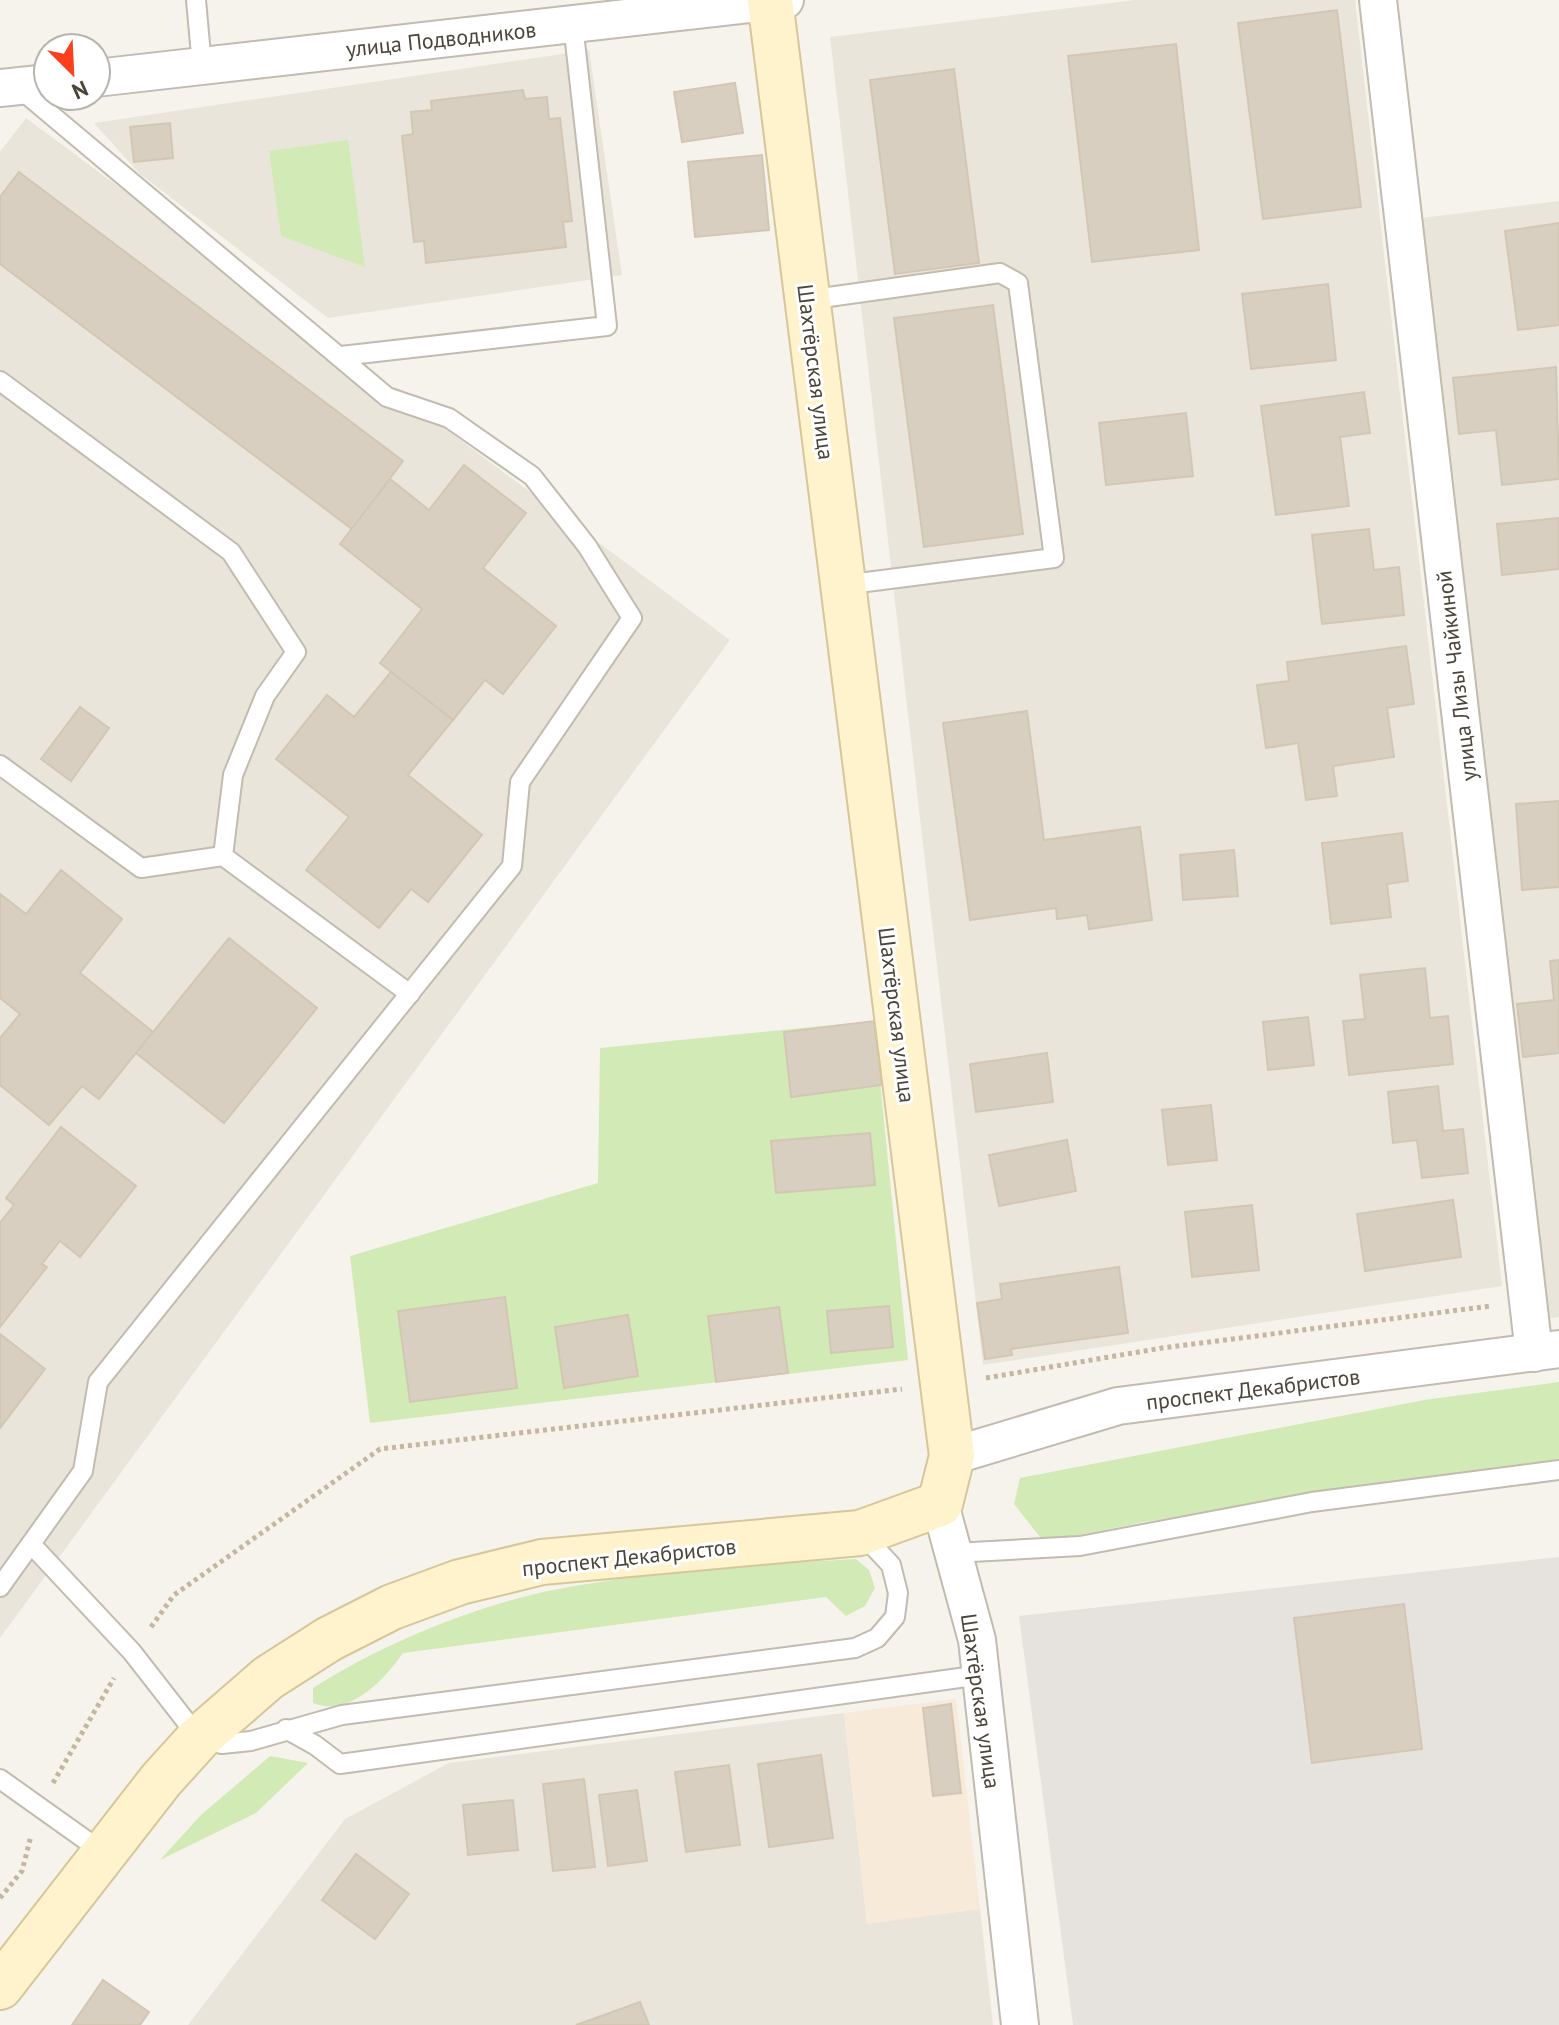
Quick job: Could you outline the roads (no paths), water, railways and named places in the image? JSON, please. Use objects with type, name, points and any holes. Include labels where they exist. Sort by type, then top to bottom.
[{"type":"main road","name":"Шахтёрская улица","points":[[775,1],[807,300],[952,1456],[940,1504]]},
{"type":"main road","name":"проспект Декабристов","points":[[0,1987],[104,1853],[199,1738],[268,1678],[329,1639],[392,1607],[460,1582],[542,1562],[860,1533],[940,1504]]},
{"type":"street","name":"улица Лизы Чайкиной","points":[[1378,0],[1528,1301],[1546,1351]]},
{"type":"street","name":"улица Подводников","points":[[112,76],[775,1]]},
{"type":"street","name":"проспект Декабристов","points":[[952,1456],[1118,1406],[1546,1351]]},
{"type":"street","name":"Шахтёрская улица","points":[[940,1504],[977,1640],[1020,2025]]},
{"type":"lane","points":[[196,0],[202,66]]},
{"type":"lane","points":[[341,356],[607,326],[573,24]]},
{"type":"lane","points":[[0,1587],[83,1471],[98,1382],[512,866],[520,782],[632,618],[587,546],[532,476],[449,418],[387,397],[22,86]]},
{"type":"lane","points":[[807,300],[1000,273],[1018,283],[1054,558],[843,585]]},
{"type":"lane","points":[[0,381],[231,552],[296,652],[265,696],[233,775],[223,856]]},
{"type":"lane","points":[[0,765],[141,868],[223,856],[410,994]]},
{"type":"lane","points":[[954,1553],[1080,1546],[1312,1502],[1559,1470]]},
{"type":"lane","points":[[31,1544],[132,1652],[199,1738],[222,1744],[251,1741],[342,1715],[855,1648],[877,1638],[895,1617],[898,1593],[891,1565],[860,1533]]},
{"type":"lane","points":[[286,1729],[340,1764],[981,1675]]},
{"type":"lane","points":[[0,1779],[104,1853]]}]
